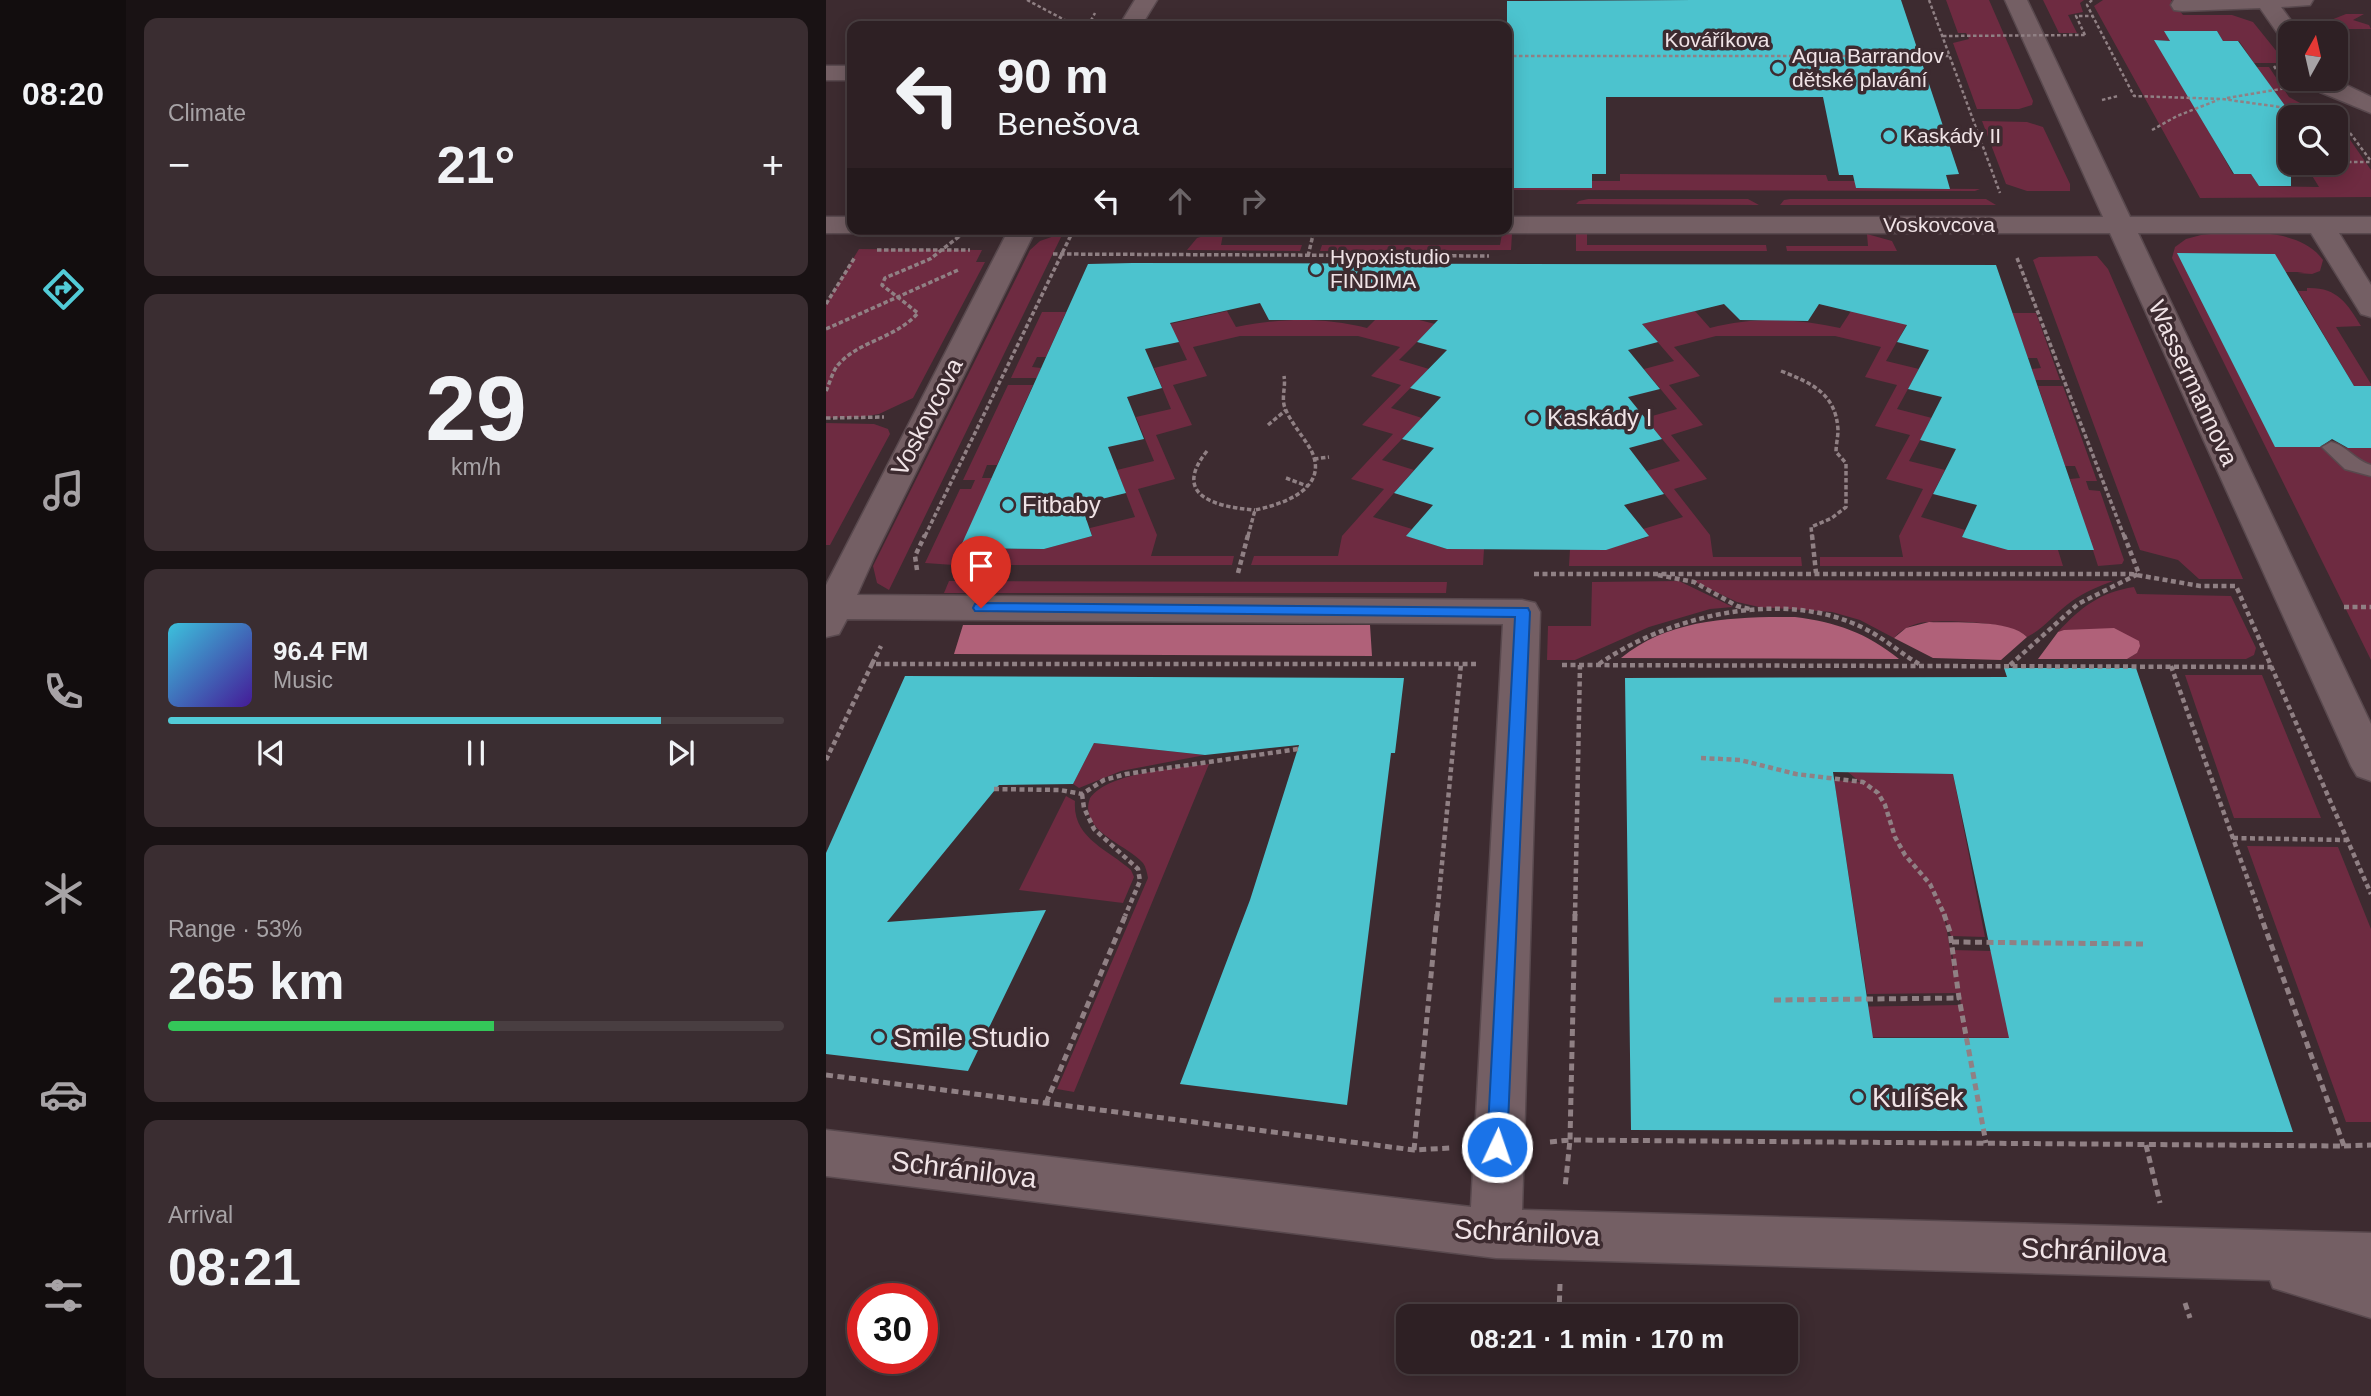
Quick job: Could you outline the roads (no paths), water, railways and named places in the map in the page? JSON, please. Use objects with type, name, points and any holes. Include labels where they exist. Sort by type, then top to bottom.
[{"type":"street","points":[[1133,21],[1146,0]]},
{"type":"street","name":"Wassermannova","points":[[2016,0],[2371,766]]},
{"type":"street","points":[[2182,5],[2302,0]]},
{"type":"street","points":[[2267,3],[2280,21]]},
{"type":"street","points":[[826,73],[847,73]]},
{"type":"street","points":[[2337,91],[2371,106]]},
{"type":"street","points":[[826,225],[847,233]]},
{"type":"street","name":"Voskovcova","points":[[1512,225],[2371,225]]},
{"type":"street","points":[[2320,225],[2371,308]]},
{"type":"street","name":"Voskovcova","points":[[831,616],[857,555],[927,417],[1004,246]]},
{"type":"street","points":[[831,616],[1522,612],[1497,1147],[1496,1234]]},
{"type":"street","name":"Schránilova","points":[[826,1153],[1496,1234],[2371,1258]]},
{"type":"street","name":"Schránilova","points":[[2232,1254],[2371,1292]]},
{"type":"lane","points":[[2331,447],[2351,464],[2371,471]]},
{"type":"place","name":"Aqua Barrandov dětské plavání","points":[[1778,68]]},
{"type":"place","name":"Kaskády II","points":[[1889,136]]},
{"type":"place","name":"Hypoxistudio FINDIMA","points":[[1316,269]]},
{"type":"place","name":"Kaskády I","points":[[1533,418]]},
{"type":"place","name":"Fitbaby","points":[[1008,505]]},
{"type":"place","name":"Smile Studio","points":[[879,1037]]},
{"type":"place","name":"Kulíšek","points":[[1858,1097]]}]
